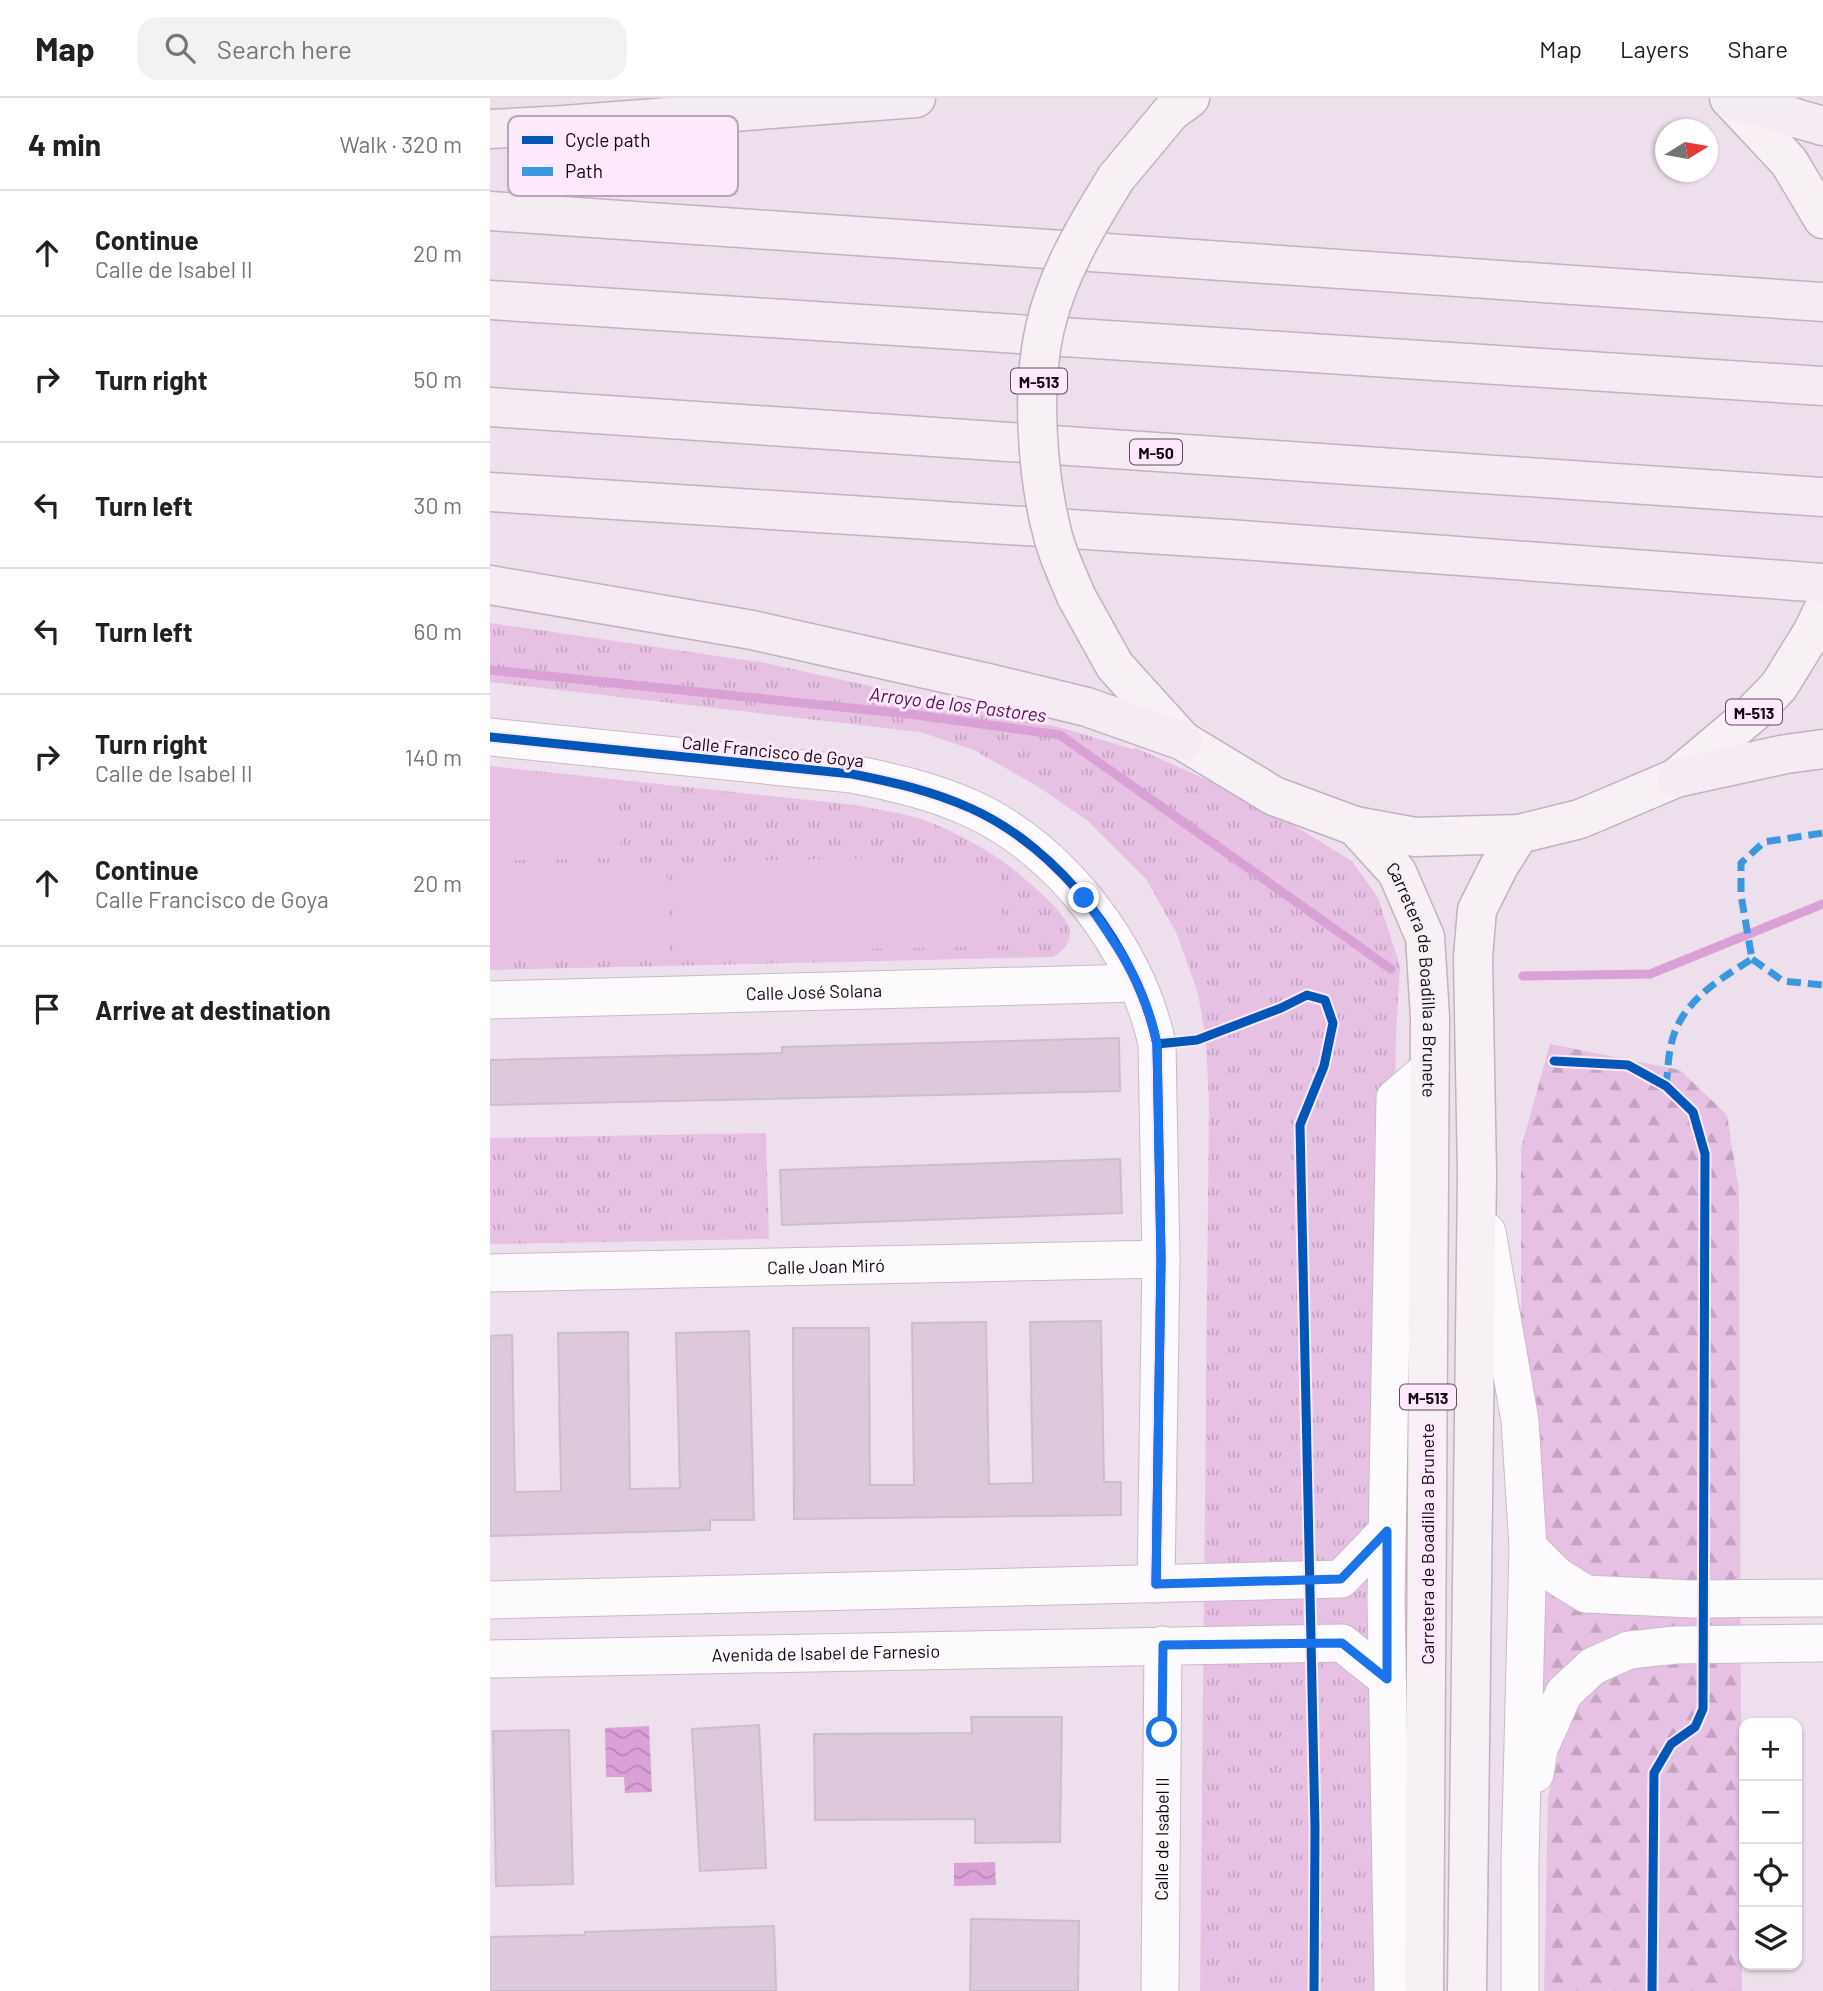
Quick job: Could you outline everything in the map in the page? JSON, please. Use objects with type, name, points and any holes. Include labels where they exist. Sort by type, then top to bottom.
[{"type":"highway","points":[[681,116],[916,98]]},
{"type":"highway","points":[[1730,98],[1823,126]]},
{"type":"highway","points":[[490,129],[508,128]]},
{"type":"highway","points":[[490,211],[1823,302]]},
{"type":"highway","points":[[490,300],[1823,386]]},
{"type":"highway","name":"M-50","points":[[490,407],[1823,497]]},
{"type":"highway","points":[[490,492],[1241,540],[1823,583]]},
{"type":"highway","points":[[490,585],[752,630],[975,680],[1087,707],[1183,741]]},
{"type":"highway","points":[[1676,778],[1786,754],[1823,749]]},
{"type":"main road","name":"M-513","points":[[1190,98],[1171,111],[1116,178],[1087,224],[1060,281],[1045,328],[1037,400],[1042,472],[1053,536],[1076,596],[1115,666],[1183,741],[1274,796],[1355,826],[1415,837],[1519,834],[1580,819],[1676,778],[1753,713],[1779,686],[1818,620]]},
{"type":"main road","points":[[1730,98],[1789,162],[1823,219]]},
{"type":"main road","name":"Carretera de Boadilla a Brunete","points":[[1355,826],[1397,872],[1425,937],[1430,1017],[1424,1991]]},
{"type":"main road","name":"M-513","points":[[1467,1991],[1477,1174],[1473,957],[1477,910],[1519,834]]},
{"type":"street","name":"Calle Francisco de Goya","points":[[490,737],[852,774],[908,785],[971,808],[1005,827],[1044,855],[1084,898],[1116,943],[1137,983]]},
{"type":"street","name":"Calle José Solana","points":[[490,1000],[1137,983]]},
{"type":"street","points":[[1137,983],[1150,1010],[1157,1044],[1161,1259],[1156,1584]]},
{"type":"street","points":[[1393,1991],[1387,1531],[1395,1098],[1430,1068]]},
{"type":"street","points":[[1477,1174],[1520,1421],[1528,1547],[1520,1861],[1520,1991]]},
{"type":"street","name":"Calle Joan Miró","points":[[490,1273],[1161,1259]]},
{"type":"street","points":[[490,1601],[1341,1579],[1387,1531]]},
{"type":"street","points":[[1528,1547],[1557,1576],[1586,1594],[1692,1599],[1823,1598]]},
{"type":"street","name":"Avenida de Isabel de Farnesio","points":[[490,1659],[1342,1643],[1387,1679]]},
{"type":"street","points":[[1520,1861],[1539,1749],[1564,1693],[1593,1666],[1629,1650],[1676,1645],[1823,1643]]},
{"type":"street","name":"Calle de Isabel II","points":[[1160,1991],[1163,1645]]},
{"type":"green space","points":[[490,623],[765,663],[1066,729],[1136,748],[1252,800],[1352,861],[1378,898],[1400,966],[1396,1036],[1387,1531],[1384,1991],[1200,1991],[1209,1102],[1206,1042],[1198,993],[1177,934],[1146,879],[1088,821],[1037,786],[974,750],[920,732],[490,682]]},
{"type":"green space","points":[[490,766],[856,805],[916,817],[972,842],[1020,875],[1065,918],[1070,932],[1069,941],[1061,952],[1053,957],[490,970]]},
{"type":"green space","points":[[490,767],[618,781],[621,858],[490,861]]},
{"type":"green space","points":[[861,858],[864,952],[675,957],[672,863]]},
{"type":"green space","points":[[666,862],[670,952],[492,960],[490,869]]},
{"type":"green space","points":[[1001,866],[1003,946],[867,949],[866,869]]},
{"type":"green space","points":[[1550,1044],[1680,1070],[1727,1115],[1739,1191],[1739,1970],[1742,1970],[1742,1991],[1544,1991],[1548,1797],[1559,1757],[1540,1692],[1540,1439],[1521,1324],[1521,1148]]},
{"type":"green space","points":[[766,1133],[769,1239],[490,1244],[490,1138]]},
{"type":"water","points":[[649,1726],[652,1792],[625,1793],[624,1777],[606,1777],[605,1728]]},
{"type":"water","points":[[995,1862],[996,1885],[954,1886],[954,1863]]},
{"type":"building","points":[[1119,1038],[1120,1091],[490,1105],[490,1060],[782,1053],[782,1047]]},
{"type":"building","points":[[1120,1159],[1122,1213],[782,1225],[780,1170]]},
{"type":"building","points":[[1101,1321],[1104,1482],[1121,1482],[1121,1515],[794,1519],[793,1328],[869,1328],[870,1485],[914,1485],[912,1323],[986,1322],[989,1484],[1033,1483],[1030,1322]]},
{"type":"building","points":[[749,1331],[754,1520],[710,1520],[710,1530],[490,1536],[490,1336],[512,1335],[515,1492],[561,1491],[558,1333],[628,1332],[630,1489],[680,1488],[676,1333]]},
{"type":"building","points":[[971,1717],[1062,1717],[1060,1842],[975,1843],[975,1819],[815,1820],[814,1734],[972,1733]]},
{"type":"building","points":[[759,1725],[766,1868],[700,1871],[692,1729]]},
{"type":"building","points":[[569,1730],[573,1884],[496,1886],[493,1731]]},
{"type":"building","points":[[971,1919],[1079,1921],[1078,1991],[970,1991]]},
{"type":"building","points":[[774,1926],[776,1991],[490,1991],[490,1937]]},
{"type":"waterway","name":"Arroyo de los Pastores","points":[[490,670],[917,715],[1060,735],[1391,969]]},
{"type":"waterway","name":"Arroyo de los Pastores","points":[[1523,976],[1650,974],[1823,904]]},
{"type":"marked path","points":[[1666,1086],[1672,1041],[1684,1014],[1704,992],[1752,959],[1741,895],[1741,863],[1764,842],[1823,833]]},
{"type":"marked path","points":[[1752,959],[1783,981],[1823,985]]},
{"type":"cycle path","points":[[490,737],[852,774],[912,788],[956,802],[1003,826],[1034,848],[1090,905],[1113,938],[1132,973],[1147,1008],[1157,1044],[1161,1259],[1156,1584]]},
{"type":"cycle path","points":[[1157,1044],[1197,1040],[1281,1008],[1307,995],[1325,1000],[1333,1023],[1324,1066],[1300,1125],[1315,1828],[1314,1991]]},
{"type":"cycle path","points":[[1554,1061],[1628,1065],[1666,1086],[1693,1112],[1705,1154],[1703,1709],[1695,1727],[1671,1744],[1654,1773],[1652,1991]]},
{"type":"route","points":[[1084,898],[1116,943],[1137,983],[1150,1010],[1157,1044],[1161,1259],[1156,1584],[1341,1579],[1387,1531],[1387,1679],[1342,1643],[1163,1645],[1162,1732]]}]
